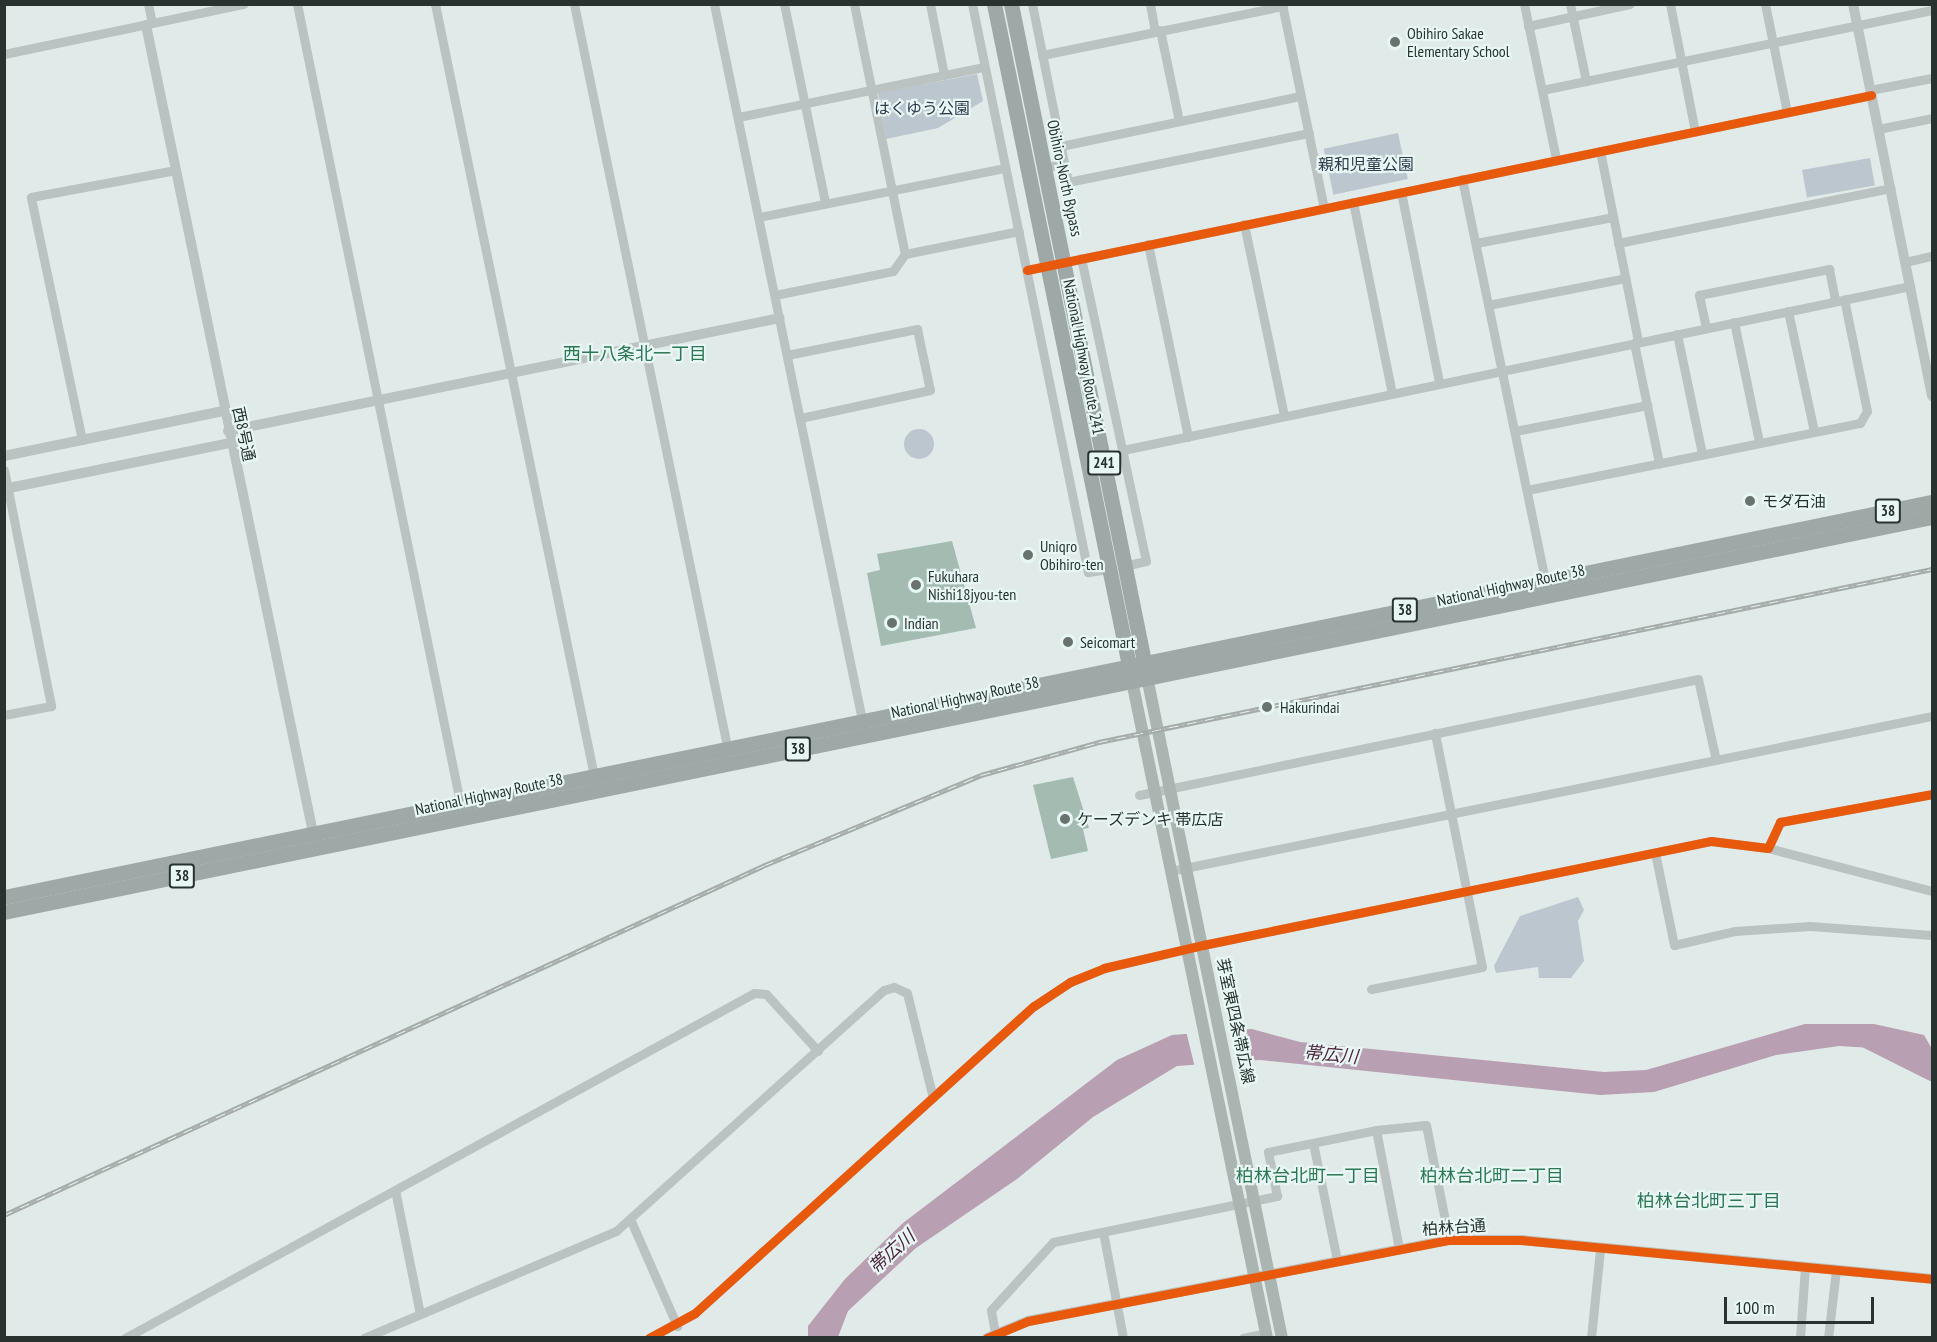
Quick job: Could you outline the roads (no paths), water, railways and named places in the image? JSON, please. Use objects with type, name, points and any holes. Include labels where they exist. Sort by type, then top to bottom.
[{"type":"highway","name":"National Highway Route 241","points":[[994,4],[1130,673]]},
{"type":"highway","name":"Obihiro-North Bypass","points":[[1011,4],[1146,670]]},
{"type":"highway","name":"National Highway Route 38","points":[[1547,589],[1932,502]]},
{"type":"highway","name":"National Highway Route 38","points":[[4,912],[314,842],[1130,673],[1547,589],[1932,517]]},
{"type":"highway","name":"National Highway Route 38","points":[[4,897],[314,842]]},
{"type":"main road","name":"芽室東四条帯広線","points":[[1146,670],[1173,788],[1282,1338]]},
{"type":"main road","name":"芽室東四条帯広線","points":[[1130,673],[1266,1335]]},
{"type":"street","points":[[148,4],[149,24]]},
{"type":"street","points":[[4,54],[244,4]]},
{"type":"street","points":[[297,4],[462,811]]},
{"type":"street","points":[[435,4],[595,783]]},
{"type":"street","points":[[574,4],[647,346],[729,756]]},
{"type":"street","points":[[714,4],[864,728]]},
{"type":"street","points":[[784,4],[825,202]]},
{"type":"street","points":[[854,4],[905,254]]},
{"type":"street","points":[[930,4],[944,75]]},
{"type":"street","points":[[972,4],[1088,572],[1109,569]]},
{"type":"street","points":[[1032,4],[1068,182],[1309,133]]},
{"type":"street","points":[[1150,4],[1179,121]]},
{"type":"street","points":[[1227,4],[1230,16]]},
{"type":"street","points":[[1524,4],[1556,159]]},
{"type":"street","points":[[1570,4],[1586,81]]},
{"type":"street","points":[[1528,26],[1630,4]]},
{"type":"street","points":[[1670,4],[1695,131]]},
{"type":"street","points":[[1765,4],[1787,112]]},
{"type":"street","points":[[1852,4],[1932,396]]},
{"type":"street","points":[[1042,55],[1282,5],[1324,208]]},
{"type":"street","points":[[1542,90],[1932,10]]},
{"type":"street","name":"西8号通","points":[[149,24],[175,170],[230,443],[314,842]]},
{"type":"street","points":[[738,117],[984,68]]},
{"type":"street","points":[[1027,270],[1787,112],[1932,78]]},
{"type":"street","points":[[1061,146],[1301,96]]},
{"type":"street","points":[[1878,129],[1932,118]]},
{"type":"street","points":[[1600,151],[1659,463]]},
{"type":"street","points":[[1044,168],[1064,164]]},
{"type":"street","points":[[759,217],[891,188],[1005,168]]},
{"type":"street","points":[[82,440],[31,197],[175,170]]},
{"type":"street","points":[[1462,179],[1547,589]]},
{"type":"street","points":[[1618,243],[1890,188]]},
{"type":"street","points":[[1401,192],[1438,383]]},
{"type":"street","points":[[1353,202],[1392,393]]},
{"type":"street","points":[[1476,243],[1613,217]]},
{"type":"street","points":[[1244,224],[1284,416]]},
{"type":"street","points":[[776,295],[893,271],[905,254],[1019,231]]},
{"type":"street","points":[[1148,244],[1188,437]]},
{"type":"street","points":[[1905,262],[1932,256]]},
{"type":"street","points":[[1081,258],[1146,561],[1125,566]]},
{"type":"street","points":[[1527,490],[1860,423],[1867,411],[1840,301],[1829,269],[1699,295],[1706,328]]},
{"type":"street","points":[[1488,305],[1625,278]]},
{"type":"street","points":[[1124,450],[1910,286]]},
{"type":"street","points":[[1788,311],[1814,431]]},
{"type":"street","points":[[228,431],[780,318]]},
{"type":"street","points":[[1734,322],[1759,442]]},
{"type":"street","points":[[787,355],[917,329],[930,390],[800,418]]},
{"type":"street","points":[[1677,334],[1702,454]]},
{"type":"street","points":[[1515,432],[1647,405]]},
{"type":"street","points":[[4,456],[224,411]]},
{"type":"street","points":[[6,489],[230,443]]},
{"type":"street","points":[[4,470],[51,706],[4,715]]},
{"type":"street","points":[[1139,795],[1698,679],[1716,759]]},
{"type":"street","points":[[1170,870],[1932,716]]},
{"type":"street","points":[[1371,989],[1482,967],[1435,733]]},
{"type":"street","points":[[1768,848],[1780,822],[1932,794]]},
{"type":"street","points":[[649,1338],[676,1326],[1034,1006],[1070,982],[1187,948],[1711,840],[1768,848],[1932,891]]},
{"type":"street","points":[[1655,853],[1674,945],[1735,931],[1810,926],[1932,935]]},
{"type":"street","points":[[364,1338],[631,1221],[884,990],[902,989],[933,1098]]},
{"type":"street","points":[[125,1338],[754,993],[766,994],[818,1051]]},
{"type":"street","points":[[991,1335],[991,1310],[1044,1249],[1102,1232],[1277,1196],[1268,1152],[1376,1130],[1426,1125],[1449,1240]]},
{"type":"street","points":[[1376,1130],[1399,1248]]},
{"type":"street","points":[[1313,1143],[1337,1260]]},
{"type":"street","points":[[395,1190],[420,1314]]},
{"type":"street","points":[[631,1221],[676,1326]]},
{"type":"street","points":[[1102,1232],[1123,1338]]},
{"type":"street","name":"柏林台通","points":[[991,1335],[1116,1303],[1449,1240],[1600,1249],[1805,1266],[1932,1280]]},
{"type":"street","points":[[1591,1338],[1600,1249]]},
{"type":"street","points":[[1800,1338],[1805,1266]]},
{"type":"street","points":[[1828,1338],[1836,1270]]},
{"type":"street","points":[[1243,1338],[1266,1335]]},
{"type":"water","points":[[1805,1024],[1874,1024],[1924,1035],[1932,1049],[1932,1083],[1905,1050],[1839,1046],[1776,1055],[1654,1092],[1600,1095],[1260,1060],[1177,1066],[1093,1117],[1017,1179],[916,1248],[848,1311],[838,1337],[808,1337],[808,1326],[845,1279],[903,1223],[1117,1060],[1172,1035],[1252,1029],[1300,1042],[1604,1072],[1646,1070]]},
{"type":"waterway","name":"帯広川","points":[[1868,1040],[1932,1072]]},
{"type":"railway","points":[[4,1215],[765,865],[981,775],[1099,742],[1932,569]]},
{"type":"place","name":"Obihiro Sakae Elementary School","points":[[1395,42]]},
{"type":"place","name":"モダ石油","points":[[1750,501]]},
{"type":"place","name":"Uniqro Obihiro-ten","points":[[1028,555]]},
{"type":"place","name":"Fukuhara Nishi18jyou-ten","points":[[916,585]]},
{"type":"place","name":"Indian","points":[[892,623]]},
{"type":"place","name":"Seicomart","points":[[1068,642]]},
{"type":"place","name":"Hakurindai","points":[[1267,707]]},
{"type":"place","name":"ケーズデンキ 帯広店","points":[[1065,819]]},
{"type":"district","name":"西十八条北一丁目","points":[[635,354]]},
{"type":"district","name":"柏林台北町一丁目","points":[[1308,1176]]},
{"type":"district","name":"柏林台北町二丁目","points":[[1492,1176]]},
{"type":"district","name":"柏林台北町三丁目","points":[[1709,1201]]},
{"type":"park label","name":"はくゆう公園","points":[[922,108]]},
{"type":"park label","name":"親和児童公園","points":[[1366,164]]}]
